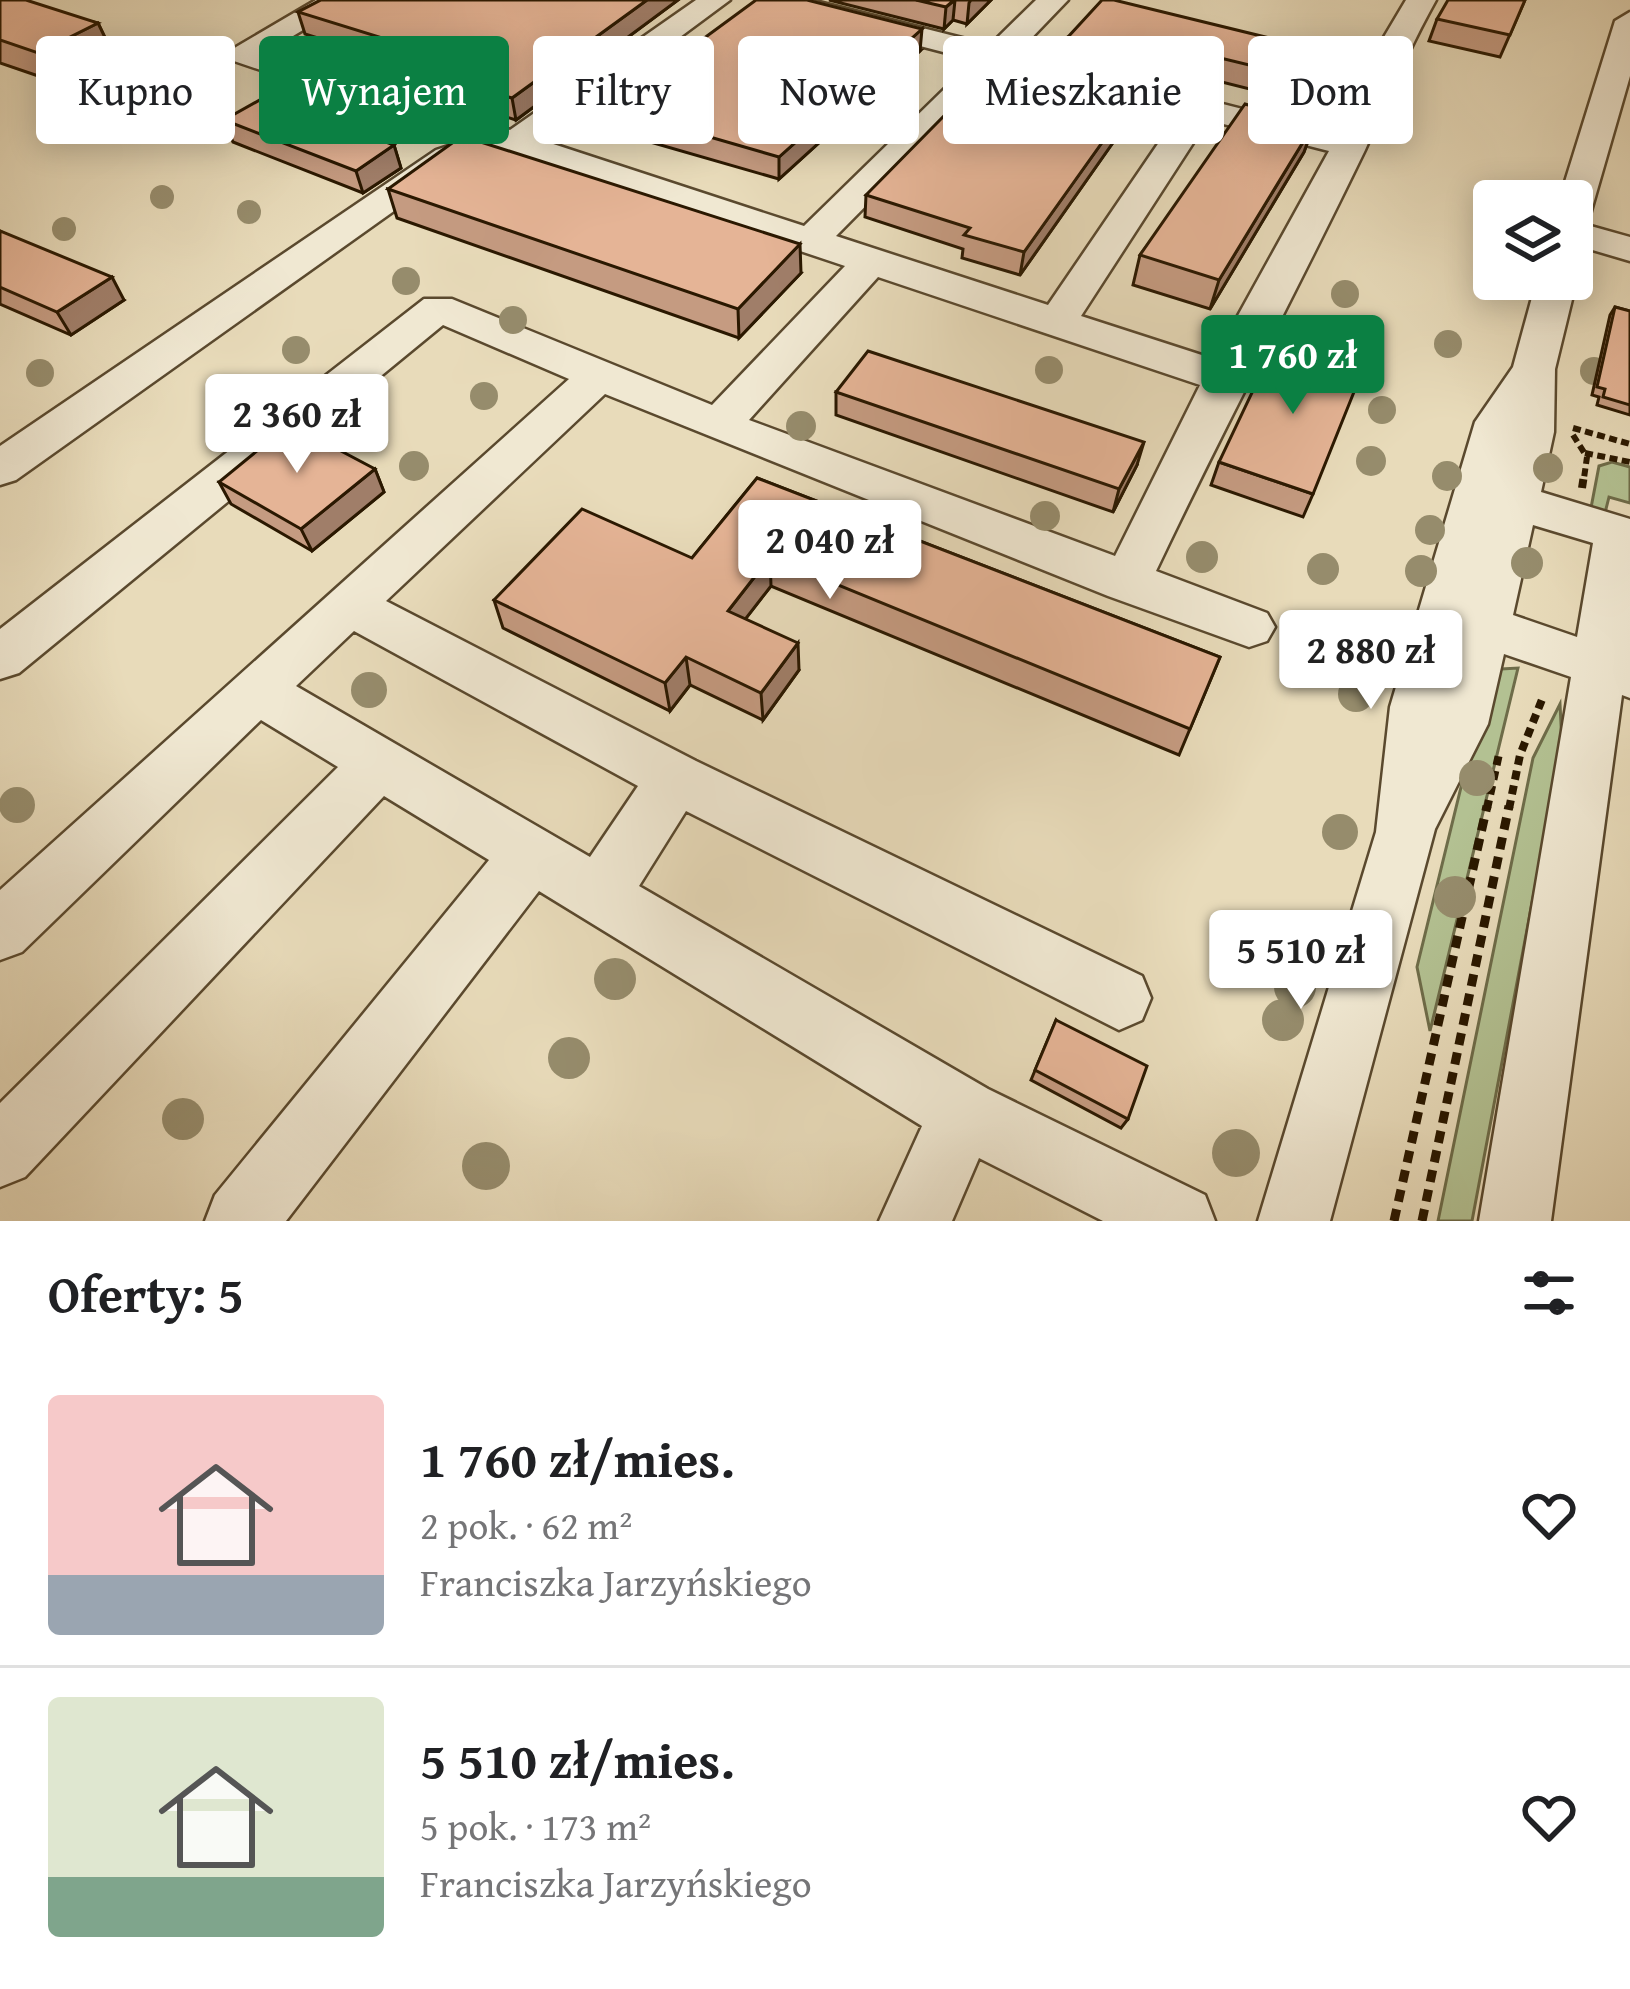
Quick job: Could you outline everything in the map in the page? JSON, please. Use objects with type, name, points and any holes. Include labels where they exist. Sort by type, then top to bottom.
[{"type":"street","points":[[273,36],[338,0]]},
{"type":"street","points":[[509,132],[715,0]]},
{"type":"street","points":[[776,0],[943,43]]},
{"type":"street","points":[[1018,36],[1053,0]]},
{"type":"street","points":[[1126,583],[1225,378],[1349,146],[1366,71],[1421,0]]},
{"type":"street","points":[[1584,180],[1630,21]]},
{"type":"street","points":[[259,44],[242,53],[259,59]]},
{"type":"street","points":[[810,241],[943,111]]},
{"type":"street","points":[[1224,115],[1349,146]]},
{"type":"street","points":[[509,141],[1225,378]]},
{"type":"street","points":[[0,469],[490,144]]},
{"type":"street","points":[[1057,322],[1174,144]]},
{"type":"street","points":[[1593,238],[1630,249]]},
{"type":"street","points":[[719,425],[871,261]]},
{"type":"street","points":[[1294,1221],[1405,832],[1417,707],[1464,619],[1497,496],[1497,422],[1534,369],[1552,300]]},
{"type":"street","points":[[0,658],[438,308],[719,425],[1249,628]]},
{"type":"street","points":[[0,932],[598,375]]},
{"type":"street","points":[[1497,496],[1624,535],[1608,761],[1515,1221]]},
{"type":"street","points":[[349,605],[676,778],[1119,998]]},
{"type":"street","points":[[1464,619],[1614,671]]},
{"type":"street","points":[[257,689],[964,1113],[1179,1221]]},
{"type":"street","points":[[0,1152],[379,763]]},
{"type":"street","points":[[599,895],[676,778]]},
{"type":"street","points":[[241,1221],[531,854]]},
{"type":"street","points":[[914,1221],[964,1113]]},
{"type":"path","points":[[1554,422],[1630,444]]},
{"type":"path","points":[[1585,453],[1630,462]]},
{"type":"green space","points":[[1612,462],[1630,467],[1630,503],[1609,497],[1604,517],[1590,513],[1599,466]]},
{"type":"green space","points":[[1518,668],[1430,1031],[1417,967],[1487,681],[1501,669]]},
{"type":"green space","points":[[1560,704],[1562,744],[1472,1221],[1438,1221],[1533,758]]},
{"type":"building","points":[[0,0],[26,0],[98,23],[72,36],[36,36],[36,52],[0,40]]},
{"type":"building","points":[[321,0],[647,0],[597,36],[533,36],[533,83],[512,98],[509,36],[376,36],[298,12]]},
{"type":"building","points":[[756,0],[807,0],[922,29],[914,36],[738,36],[738,144],[794,144],[779,157],[714,138],[714,36],[707,36]]},
{"type":"building","points":[[916,0],[954,0],[946,7]]},
{"type":"building","points":[[1102,0],[1114,0],[1261,36],[1248,36],[1248,65],[1224,59],[1224,36],[1069,36]]},
{"type":"building","points":[[1448,0],[1525,0],[1510,35],[1437,19]]},
{"type":"building","points":[[259,100],[259,134],[235,124],[235,114]]},
{"type":"building","points":[[1245,104],[1248,144],[1302,144],[1219,280],[1140,255],[1217,144],[1224,144],[1224,134]]},
{"type":"building","points":[[943,117],[943,144],[1101,144],[1024,252],[964,235],[970,228],[866,195]]},
{"type":"building","points":[[286,144],[394,145],[356,171]]},
{"type":"building","points":[[451,144],[487,144],[800,244],[738,309],[388,189]]},
{"type":"building","points":[[0,231],[112,277],[57,312],[0,287]]},
{"type":"building","points":[[1615,307],[1630,311],[1630,405],[1603,397],[1605,389],[1597,387]]},
{"type":"building","points":[[1277,340],[1364,367],[1313,494],[1219,462]]},
{"type":"building","points":[[868,351],[1144,442],[1119,489],[836,392]]},
{"type":"building","points":[[290,424],[375,469],[301,529],[219,482]]},
{"type":"building","points":[[757,478],[1220,657],[1190,729],[770,557],[728,611],[798,643],[761,693],[686,657],[665,683],[494,600],[582,509],[692,558]]},
{"type":"building","points":[[1056,1020],[1147,1066],[1128,1119],[1035,1070]]}]
